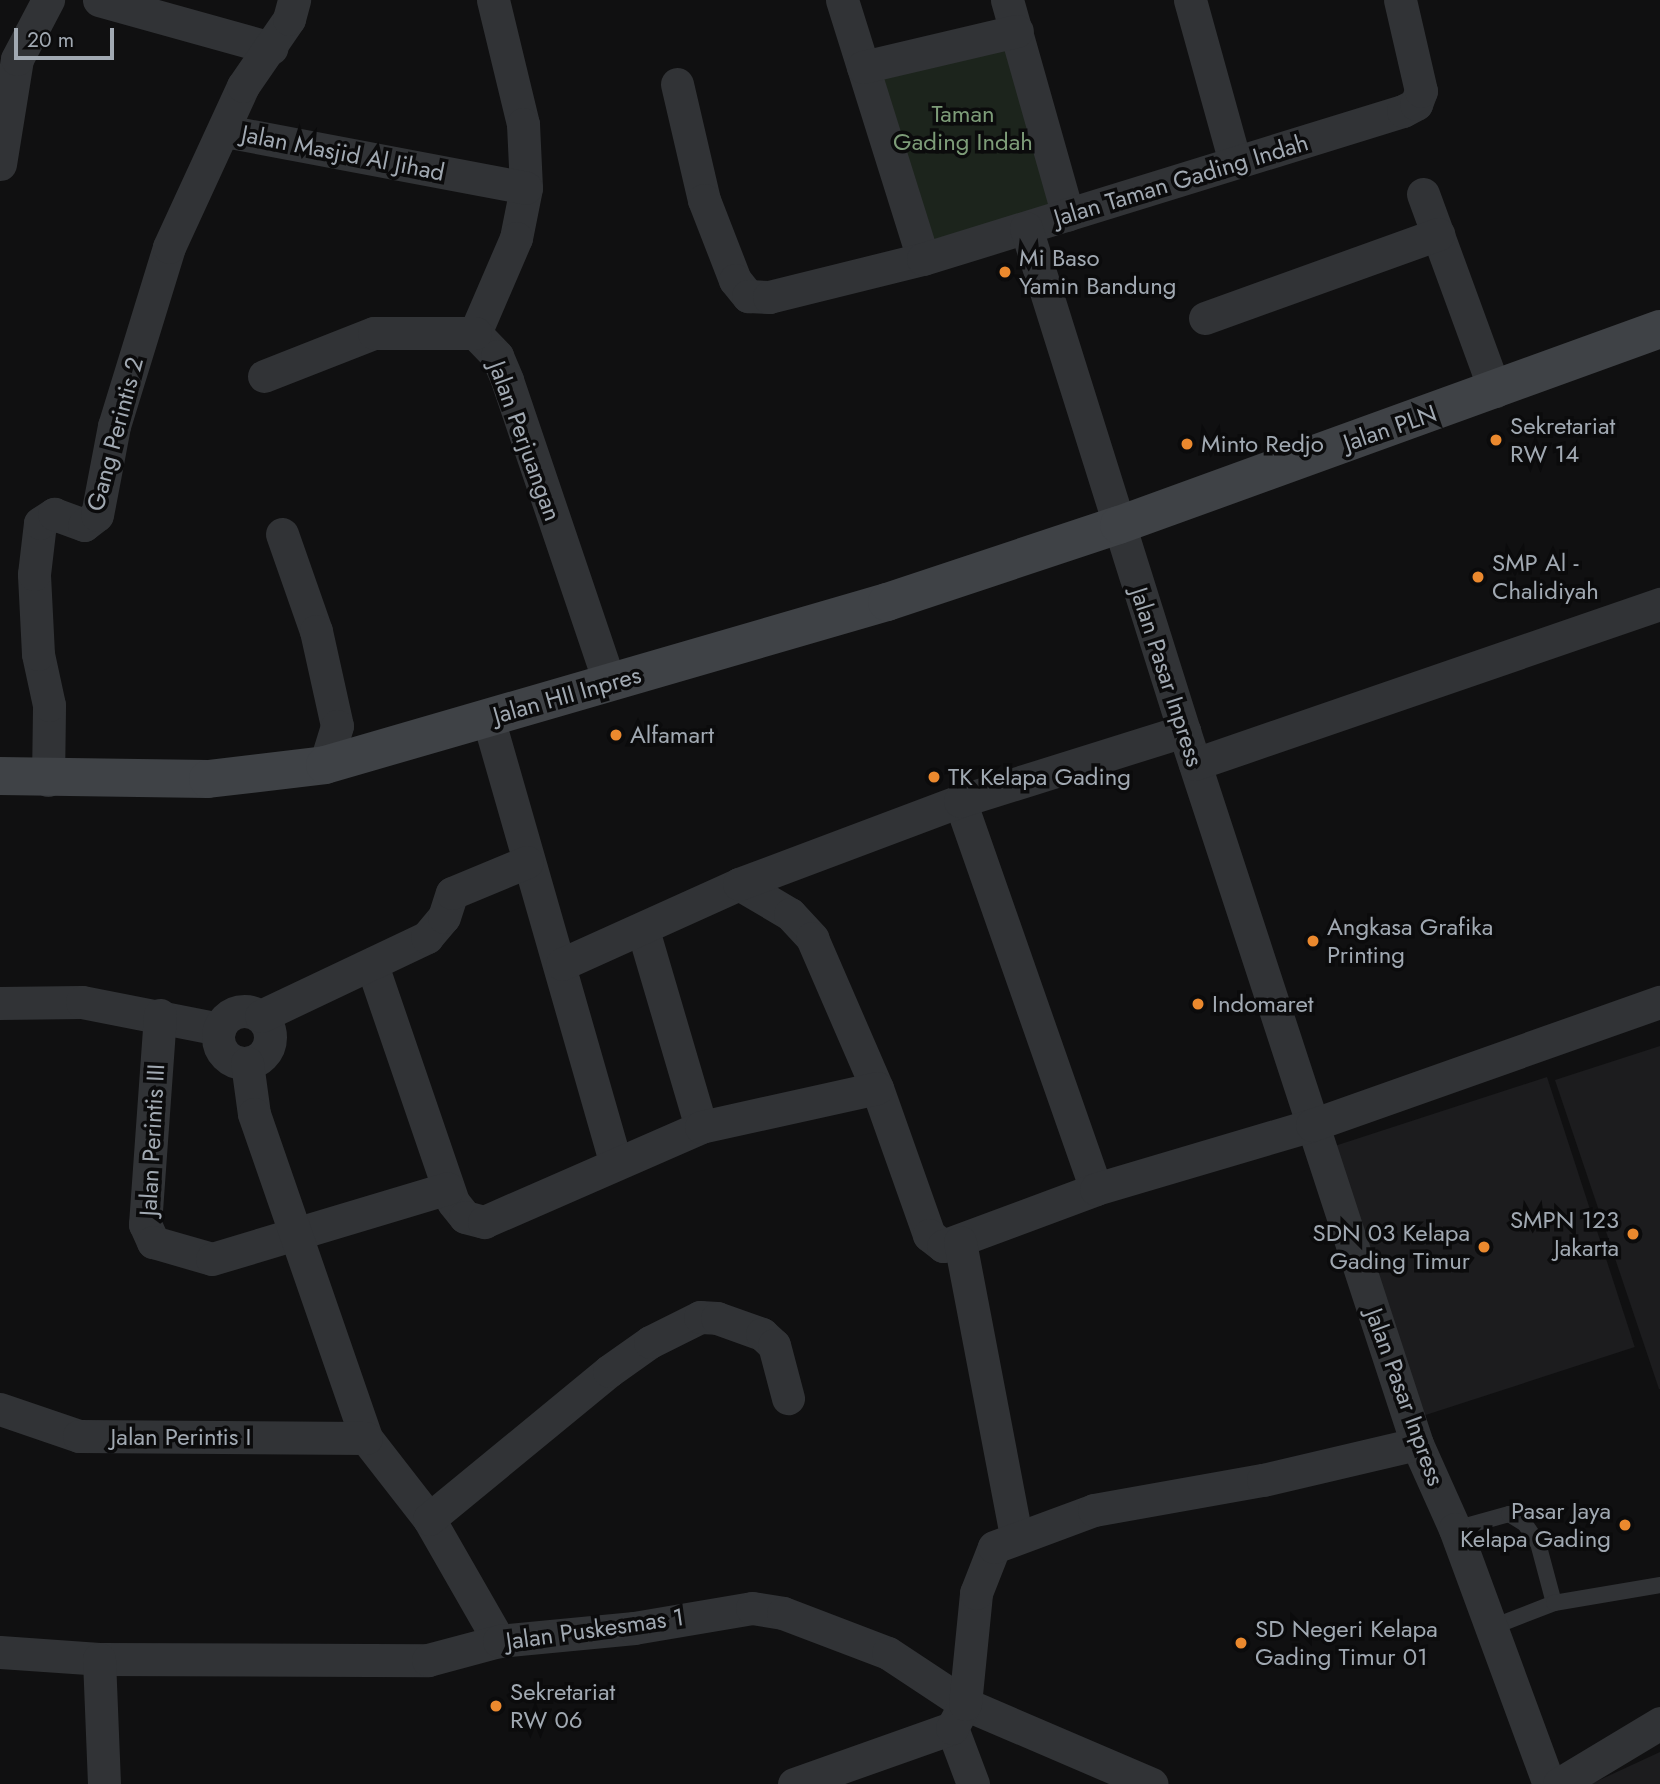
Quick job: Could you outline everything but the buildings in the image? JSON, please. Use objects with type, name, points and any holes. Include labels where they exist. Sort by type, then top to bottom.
[{"type":"street","points":[[0,164],[17,60],[48,0]]},
{"type":"street","points":[[99,0],[271,48]]},
{"type":"street","name":"Jalan Masjid Al Jihad","points":[[294,0],[289,19],[243,86],[225,131],[526,188]]},
{"type":"street","name":"Jalan Perjuangan","points":[[492,0],[523,124],[526,188],[516,238],[475,332],[497,356],[507,380],[609,682]]},
{"type":"street","points":[[842,0],[923,259]]},
{"type":"street","points":[[1191,0],[1235,162]]},
{"type":"street","name":"Jalan Taman Gading Indah","points":[[677,84],[704,200],[735,280],[748,296],[769,297],[923,259],[1403,111],[1416,104],[1421,91],[1400,0]]},
{"type":"street","points":[[863,67],[1012,15],[1068,215]]},
{"type":"street","name":"Gang Perintis 2","points":[[48,780],[49,705],[38,654],[34,574],[40,523],[54,514],[83,525],[97,515],[114,426],[169,247],[225,131]]},
{"type":"street","points":[[1423,194],[1494,391]]},
{"type":"street","name":"Jalan Pasar Inpress","points":[[1026,228],[1184,731],[1417,1444],[1455,1528],[1549,1784]]},
{"type":"street","points":[[1205,318],[1438,234]]},
{"type":"street","name":"Jalan PLN","points":[[1119,524],[1660,329]]},
{"type":"street","points":[[264,376],[374,333],[475,332]]},
{"type":"street","name":"Jalan HII Inpres","points":[[0,776],[48,780],[208,779],[325,765],[887,602],[1119,524]]},
{"type":"street","points":[[282,534],[316,631],[337,726],[325,765]]},
{"type":"street","points":[[1195,764],[1660,604]]},
{"type":"street","points":[[488,718],[527,862],[562,964],[615,1162]]},
{"type":"street","points":[[562,964],[643,930],[739,884],[960,801],[1184,731]]},
{"type":"street","points":[[960,801],[1096,1189]]},
{"type":"street","points":[[261,1016],[427,937],[444,917],[452,893],[527,862]]},
{"type":"street","points":[[739,884],[790,914],[812,938],[877,1088],[929,1235],[943,1246],[960,1242],[1096,1189],[1312,1125],[1660,1002]]},
{"type":"street","points":[[643,930],[701,1127]]},
{"type":"street","points":[[372,965],[448,1188],[465,1217],[484,1222],[615,1162],[670,1144],[701,1127],[877,1088]]},
{"type":"street","points":[[0,1003],[82,1002],[160,1015],[219,1029]]},
{"type":"street","points":[[242,1010],[261,1016],[268,1024],[270,1044],[257,1060],[237,1063],[221,1050],[219,1029],[232,1013],[242,1010]]},
{"type":"street","name":"Jalan Perintis III","points":[[160,1015],[145,1224],[153,1242],[212,1259],[297,1236],[448,1188]]},
{"type":"street","points":[[247,1063],[254,1114],[366,1438],[429,1519],[499,1641]]},
{"type":"street","points":[[960,1242],[1016,1536]]},
{"type":"street","points":[[429,1519],[609,1371],[650,1342],[700,1317],[717,1318],[768,1339],[774,1345],[788,1398]]},
{"type":"street","name":"Jalan Perintis I","points":[[0,1409],[79,1436],[366,1438]]},
{"type":"street","points":[[973,1784],[958,1716],[976,1593],[994,1547],[1016,1536],[1094,1510],[1263,1480],[1417,1444]]},
{"type":"street","name":"Jalan Puskesmas 1","points":[[0,1652],[99,1659],[428,1660],[499,1641],[609,1632],[752,1608],[783,1613],[888,1653],[958,1716],[1152,1784]]},
{"type":"street","points":[[99,1659],[104,1784]]},
{"type":"street","points":[[794,1784],[958,1716]]},
{"type":"street","points":[[1559,1784],[1660,1723]]},
{"type":"lane","points":[[1455,1528],[1510,1514],[1525,1524],[1538,1543],[1554,1603]]},
{"type":"lane","points":[[1490,1628],[1554,1603],[1660,1586]]},
{"type":"shaded area","name":"SMPN 123 Jakarta","points":[[1660,1046],[1660,1389],[1659,1389],[1555,1080]]},
{"type":"shaded area","name":"SDN 03 Kelapa Gading Timur","points":[[1547,1077],[1635,1347],[1422,1416],[1334,1146]]},
{"type":"shaded area","points":[[1660,1752],[1660,1784],[1593,1784],[1593,1783]]},
{"type":"green space","name":"Taman Gading Indah","points":[[1010,42],[1054,207],[922,243],[878,77]]},
{"type":"place","name":"Mi Baso Yamin Bandung","points":[[1005,272]]},
{"type":"place","name":"Sekretariat RW 14","points":[[1496,440]]},
{"type":"place","name":"Minto Redjo","points":[[1187,444]]},
{"type":"place","name":"SMP Al - Chalidiyah","points":[[1478,577]]},
{"type":"place","name":"Alfamart","points":[[616,735]]},
{"type":"place","name":"TK Kelapa Gading","points":[[934,777]]},
{"type":"place","name":"Angkasa Grafika Printing","points":[[1313,941]]},
{"type":"place","name":"Indomaret","points":[[1198,1004]]},
{"type":"place","name":"SMPN 123 Jakarta","points":[[1633,1234]]},
{"type":"place","name":"SDN 03 Kelapa Gading Timur","points":[[1484,1247]]},
{"type":"place","name":"Pasar Jaya Kelapa Gading","points":[[1625,1525]]},
{"type":"place","name":"SD Negeri Kelapa Gading Timur 01","points":[[1241,1643]]},
{"type":"place","name":"Sekretariat RW 06","points":[[496,1706]]}]
